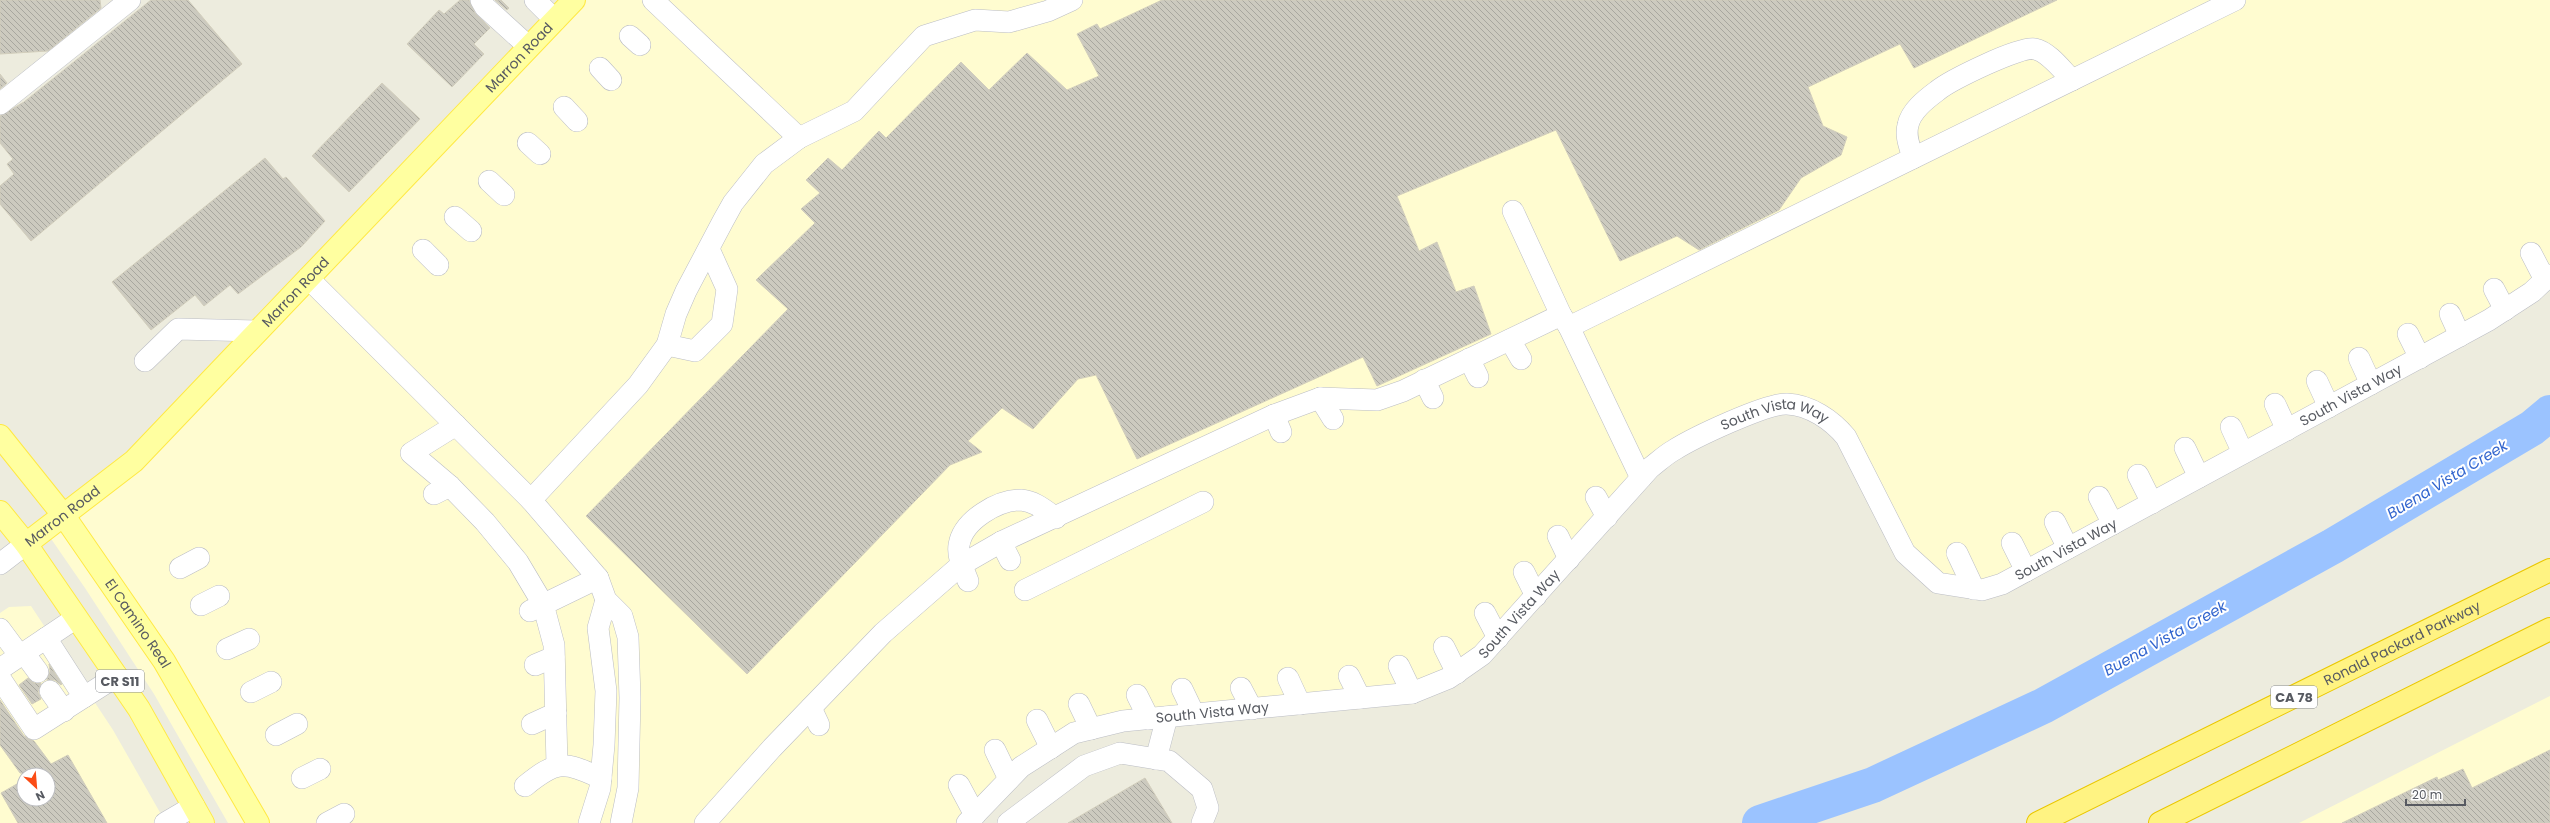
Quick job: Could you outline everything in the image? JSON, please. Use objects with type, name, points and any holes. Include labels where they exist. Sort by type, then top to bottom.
[{"type":"highway","name":"Ronald Packard Parkway","points":[[2038,823],[2550,570]]},
{"type":"highway","points":[[2160,823],[2550,629]]},
{"type":"main road","name":"Marron Road","points":[[26,544],[134,461],[574,0]]},
{"type":"main road","name":"El Camino Real","points":[[0,436],[64,516],[164,661],[258,823]]},
{"type":"main road","name":"CR S11","points":[[0,512],[26,544],[140,709],[199,815]]},
{"type":"street","points":[[0,104],[130,0]]},
{"type":"street","points":[[481,0],[485,7],[529,47]]},
{"type":"street","points":[[534,0],[555,20]]},
{"type":"street","points":[[653,0],[799,138]]},
{"type":"street","points":[[531,500],[638,385],[667,345],[681,302],[733,203],[764,164],[799,138],[854,111],[924,36],[975,20],[1009,22],[1048,11],[1072,0]]},
{"type":"street","points":[[705,823],[742,794],[776,756],[887,641],[926,606],[965,573],[1006,551],[1056,518],[1233,444],[1278,423],[1320,398],[1380,408],[1424,380],[1473,368],[1510,340],[1565,321],[1619,312],[1842,202],[1924,158],[1976,136],[2019,115],[2069,86],[2114,68],[2204,24],[2241,4]]},
{"type":"street","points":[[1924,158],[1906,136],[1908,124],[1918,107],[1938,90],[2011,53],[2026,48],[2035,49],[2044,54],[2069,86]]},
{"type":"street","points":[[1513,211],[1642,478]]},
{"type":"street","points":[[455,217],[471,231]]},
{"type":"street","points":[[667,345],[695,351],[722,324],[727,289],[709,249]]},
{"type":"street","points":[[423,250],[438,265]]},
{"type":"street","points":[[2531,252],[2547,278]]},
{"type":"street","points":[[308,278],[531,500],[598,578],[606,600],[622,616],[628,637],[628,788],[621,823]]},
{"type":"street","name":"South Vista Way","points":[[971,819],[1021,767],[1051,748],[1083,731],[1123,721],[1412,693],[1449,678],[1482,655],[1642,478],[1674,450],[1760,409],[1785,404],[1803,406],[1834,423],[1846,437],[1905,553],[1938,583],[1982,590],[2002,584],[2460,336],[2505,310],[2532,292],[2547,278]]},
{"type":"street","points":[[2494,289],[2505,310]]},
{"type":"street","points":[[2450,314],[2460,336]]},
{"type":"street","points":[[145,361],[178,329],[257,331]]},
{"type":"street","points":[[2408,334],[2420,358]]},
{"type":"street","points":[[1510,340],[1521,360]]},
{"type":"street","points":[[2359,358],[2371,384]]},
{"type":"street","points":[[1424,380],[1434,398]]},
{"type":"street","points":[[2317,381],[2329,407]]},
{"type":"street","points":[[1320,398],[1334,419]]},
{"type":"street","points":[[2275,404],[2288,430]]},
{"type":"street","points":[[456,425],[411,453],[442,490],[477,526],[511,566],[537,607],[554,646],[557,766]]},
{"type":"street","points":[[2231,427],[2243,453]]},
{"type":"street","points":[[2185,448],[2199,477]]},
{"type":"street","points":[[2138,475],[2152,503]]},
{"type":"street","points":[[1596,497],[1607,517]]},
{"type":"street","points":[[2099,497],[2113,524]]},
{"type":"street","points":[[965,573],[959,545],[967,530],[981,515],[1002,503],[1022,500],[1037,504],[1056,518]]},
{"type":"street","points":[[1025,590],[1076,572],[1119,551],[1164,527],[1203,502]]},
{"type":"street","points":[[2055,522],[2068,548]]},
{"type":"street","points":[[1558,536],[1569,559]]},
{"type":"street","points":[[2012,543],[2026,571]]},
{"type":"street","name":"Marron Road","points":[[0,564],[26,544]]},
{"type":"street","points":[[1957,553],[1974,589]]},
{"type":"street","points":[[180,568],[199,558]]},
{"type":"street","points":[[1524,572],[1536,596]]},
{"type":"street","points":[[537,607],[598,578]]},
{"type":"street","points":[[588,823],[601,778],[606,692],[598,628],[606,600]]},
{"type":"street","points":[[1485,613],[1498,638]]},
{"type":"street","points":[[0,669],[76,618]]},
{"type":"street","points":[[0,629],[38,672]]},
{"type":"street","points":[[46,638],[84,698]]},
{"type":"street","points":[[227,649],[250,639]]},
{"type":"street","points":[[1444,647],[1457,673]]},
{"type":"street","points":[[535,665],[554,657]]},
{"type":"street","points":[[1399,666],[1412,693]]},
{"type":"street","points":[[0,678],[34,729],[117,676]]},
{"type":"street","points":[[1349,676],[1360,698]]},
{"type":"street","points":[[1288,678],[1300,704]]},
{"type":"street","points":[[251,692],[271,682]]},
{"type":"street","points":[[1241,688],[1252,709]]},
{"type":"street","points":[[1182,689],[1194,714]]},
{"type":"street","points":[[50,691],[64,711]]},
{"type":"street","points":[[1137,695],[1158,718],[1156,759]]},
{"type":"street","points":[[1079,704],[1083,731],[1084,766]]},
{"type":"street","points":[[532,724],[556,713]]},
{"type":"street","points":[[1037,720],[1051,748]]},
{"type":"street","points":[[276,735],[297,724]]},
{"type":"street","points":[[995,750],[1009,779]]},
{"type":"street","points":[[1008,823],[1084,766],[1120,754],[1169,761],[1202,789],[1208,808],[1202,823]]},
{"type":"street","points":[[525,786],[540,774],[557,766],[571,765],[601,778]]},
{"type":"street","points":[[960,785],[971,819]]},
{"type":"street","points":[[165,823],[199,815]]},
{"type":"shaded area","points":[[575,0],[2550,0],[2550,275],[2003,583],[1934,581],[1847,437],[1799,406],[1683,443],[1524,608],[1432,686],[1119,722],[1059,741],[966,823],[228,823],[154,694],[85,588],[45,530],[98,491]]},
{"type":"shaded area","points":[[31,606],[113,730],[166,823],[0,823],[0,613],[9,607]]},
{"type":"shaded area","points":[[2550,696],[2550,823],[2299,823]]},
{"type":"building","points":[[0,0],[100,0],[101,8],[48,51],[0,54]]},
{"type":"building","points":[[151,0],[188,0],[242,64],[31,241],[0,204],[0,186],[14,174],[7,164],[13,159],[0,143],[0,116],[24,102]]},
{"type":"building","points":[[460,0],[469,0],[475,13],[490,28],[474,44],[484,54],[452,87],[407,44],[439,10],[444,14]]},
{"type":"building","points":[[495,0],[501,0],[509,8],[507,10]]},
{"type":"building","points":[[1162,0],[2057,0],[1914,68],[1900,44],[1808,87],[1823,126],[1847,137],[1841,155],[1801,178],[1779,210],[1699,250],[1677,236],[1620,261],[1556,130],[1397,196],[1419,251],[1437,242],[1456,292],[1474,286],[1491,334],[1377,386],[1363,357],[1137,459],[1096,375],[1078,379],[1033,429],[1002,408],[968,441],[982,452],[950,465],[747,674],[586,516],[788,309],[756,280],[815,223],[801,209],[820,193],[806,180],[828,158],[842,170],[879,131],[886,138],[961,62],[989,90],[1027,53],[1067,90],[1099,76],[1077,34],[1097,24],[1100,29]]},
{"type":"building","points":[[0,74],[7,83],[0,89]]},
{"type":"building","points":[[382,83],[420,119],[349,192],[312,156]]},
{"type":"building","points":[[265,158],[283,179],[286,177],[325,221],[301,247],[238,294],[230,285],[204,306],[195,295],[151,330],[112,282]]},
{"type":"building","points":[[49,664],[62,684],[61,685],[55,680],[47,680],[50,671]]},
{"type":"building","points":[[28,678],[34,683],[41,683],[38,692],[41,699],[32,704],[19,685]]},
{"type":"building","points":[[0,700],[24,736],[34,741],[51,764],[68,755],[107,823],[18,823],[1,793],[16,785],[16,807],[56,807],[56,767],[16,767],[0,745]]},
{"type":"building","points":[[2550,750],[2550,823],[2342,823],[2437,777],[2438,780],[2463,769],[2472,788]]},
{"type":"building","points":[[1145,778],[1172,823],[1068,823]]},
{"type":"waterway","name":"Buena Vista Creek","points":[[1760,823],[1873,785],[2043,706],[2333,546],[2532,428],[2550,413]]}]
